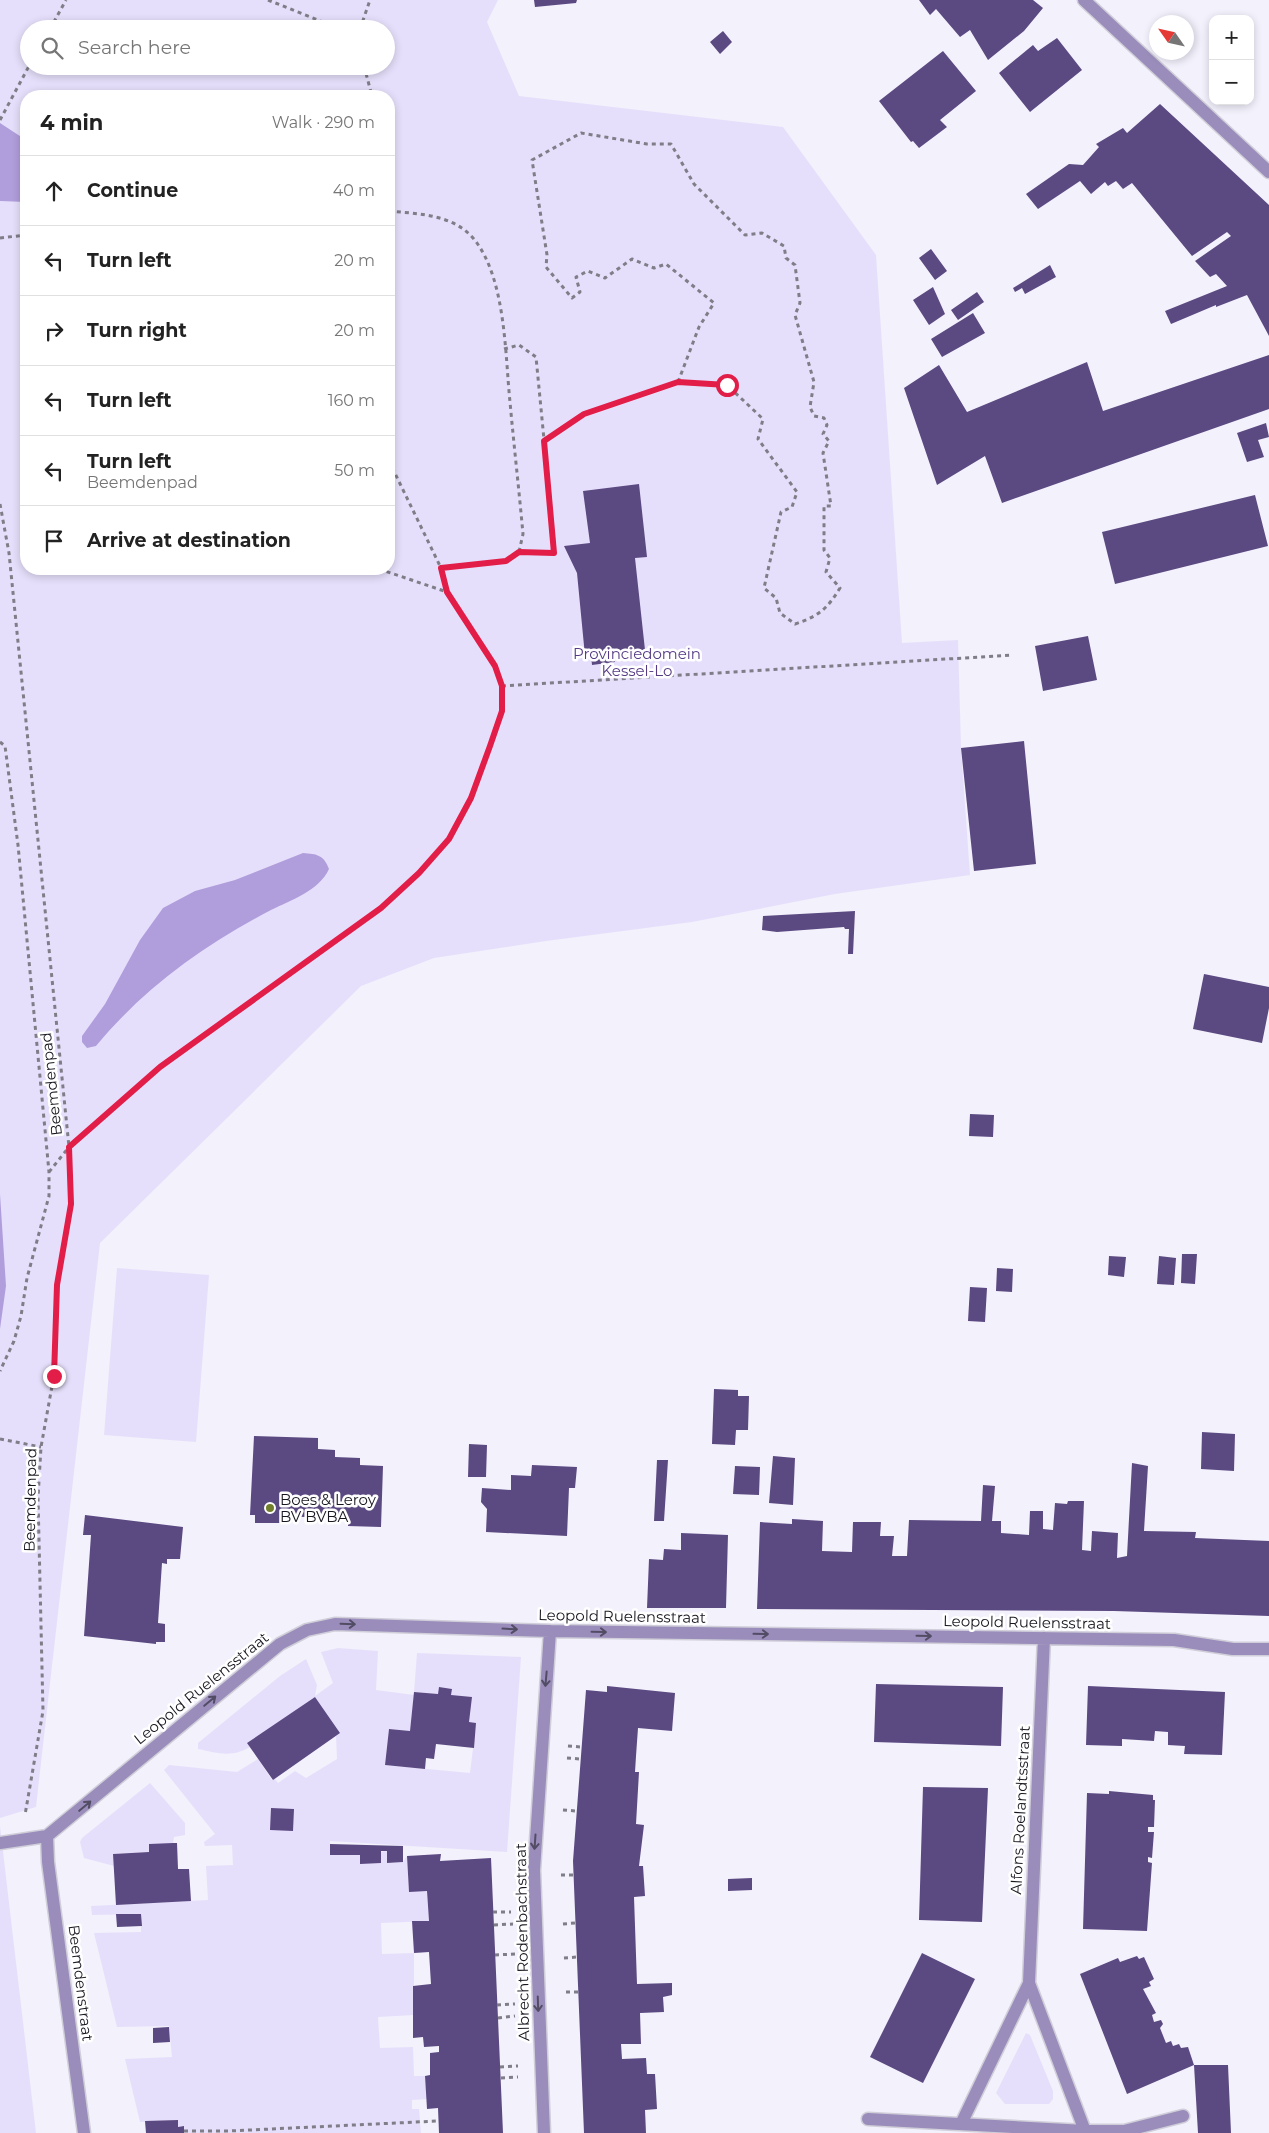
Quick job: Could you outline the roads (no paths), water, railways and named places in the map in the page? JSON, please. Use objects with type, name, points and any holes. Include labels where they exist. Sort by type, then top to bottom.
[{"type":"street","points":[[1084,0],[1269,172]]},
{"type":"street","name":"Leopold Ruelensstraat","points":[[47,1836],[280,1644],[307,1630],[334,1624],[550,1631],[1174,1640],[1233,1649],[1269,1649]]},
{"type":"street","name":"Albrecht Rodenbachstraat","points":[[544,2133],[534,1870],[550,1631]]},
{"type":"street","name":"Alfons Roelandtsstraat","points":[[1044,1638],[1029,1983],[1085,2131]]},
{"type":"street","points":[[0,1843],[47,1836]]},
{"type":"street","name":"Beemdenstraat","points":[[47,1836],[48,1862],[84,2133]]},
{"type":"street","name":"Alfons Roelandtsstraat","points":[[961,2124],[1029,1983]]},
{"type":"street","points":[[868,2119],[1085,2131],[1124,2131],[1183,2116]]},
{"type":"place","name":"Boes & Leroy BV BVBA","points":[[270,1508]]},
{"type":"park label","name":"Provinciedomein Kessel-Lo","points":[[637,662]]}]
